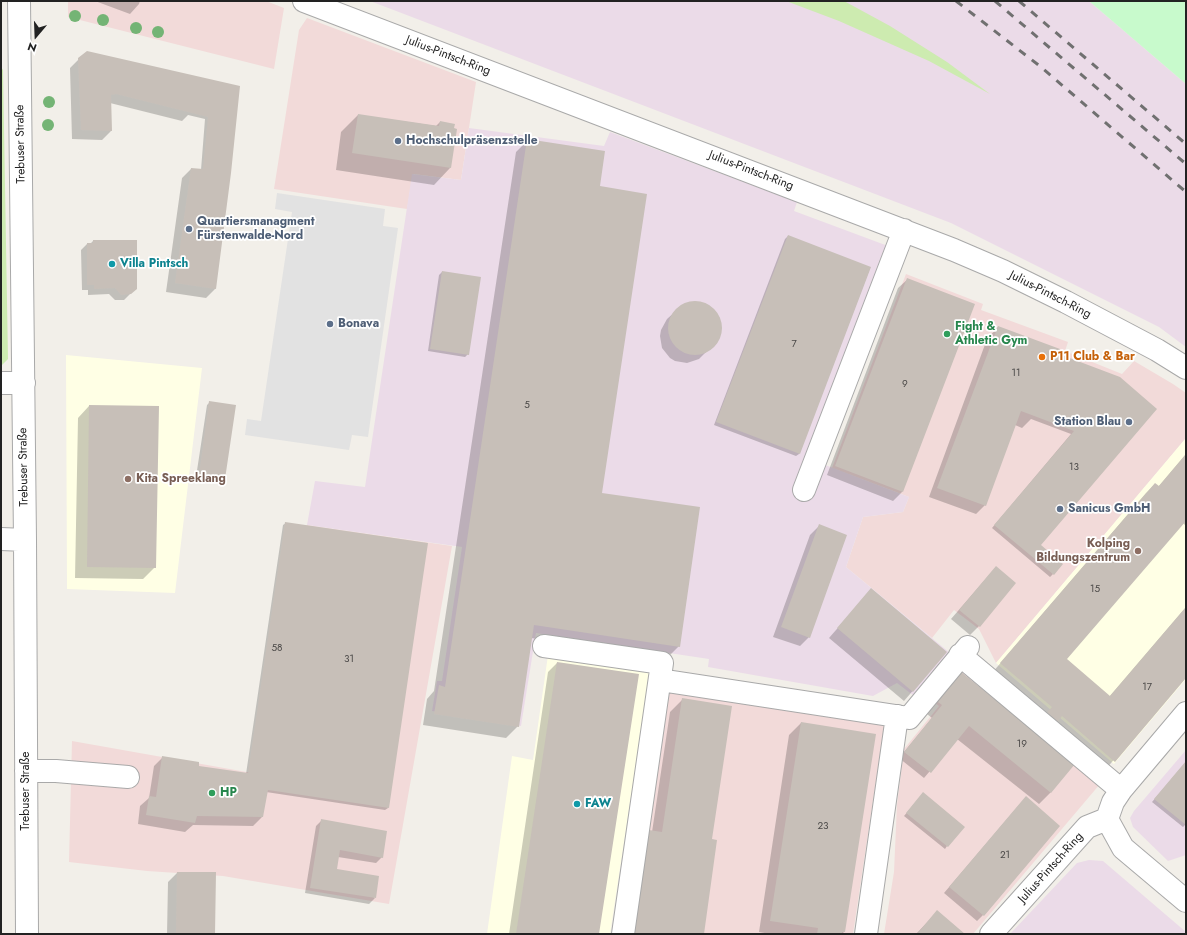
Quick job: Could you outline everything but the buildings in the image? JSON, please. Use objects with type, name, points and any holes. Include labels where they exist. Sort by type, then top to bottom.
[{"type":"street","name":"Trebuser Straße","points":[[19,1],[24,383],[27,934]]},
{"type":"street","name":"Julius-Pintsch-Ring","points":[[304,1],[954,250],[1066,302],[1156,350],[1186,368]]},
{"type":"street","points":[[804,490],[904,230]]},
{"type":"street","points":[[1,383],[24,383]]},
{"type":"street","points":[[1,539],[25,540]]},
{"type":"street","points":[[544,646],[662,663],[623,934]]},
{"type":"street","points":[[660,680],[909,718],[964,651],[1121,790]]},
{"type":"street","points":[[1186,713],[1121,790],[1113,802],[1107,819],[1123,848],[1186,901]]},
{"type":"street","points":[[866,934],[897,716]]},
{"type":"street","points":[[26,771],[56,771],[128,777]]},
{"type":"street","name":"Julius-Pintsch-Ring","points":[[991,934],[1087,827],[1107,819]]},
{"type":"shaded area","points":[[68,1],[266,1],[284,8],[274,69],[68,17]]},
{"type":"shaded area","points":[[370,1],[1089,1],[1186,84],[1186,347],[1159,327],[951,223]]},
{"type":"shaded area","points":[[307,18],[476,82],[461,180],[413,174],[407,209],[274,189],[299,30]]},
{"type":"shaded area","points":[[469,128],[604,146],[610,132],[797,202],[794,211],[888,246],[807,458],[909,497],[903,512],[863,517],[846,567],[950,653],[914,696],[897,683],[873,696],[708,667],[709,659],[536,633],[521,726],[432,711],[437,681],[442,681],[462,547],[307,525],[315,481],[365,487],[412,174],[461,180]]},
{"type":"shaded area","name":"Bonava","points":[[277,193],[385,209],[383,226],[398,228],[368,437],[352,435],[349,450],[245,435],[247,419],[261,421],[292,212],[275,209]]},
{"type":"shaded area","points":[[906,274],[983,304],[981,310],[1068,342],[1065,351],[1122,374],[1134,361],[1186,393],[1186,438],[996,663],[979,629],[954,610],[932,638],[846,567],[863,517],[903,512],[909,497],[832,468]]},
{"type":"shaded area","name":"Kita Spreeklang","points":[[66,355],[202,368],[175,593],[67,589]]},
{"type":"shaded area","name":"Kolping Bildungszentrum","points":[[1186,438],[1186,679],[1114,764],[996,663]]},
{"type":"shaded area","points":[[307,525],[452,546],[389,904],[223,876],[147,871],[69,862],[72,741],[269,776]]},
{"type":"shaded area","name":"FAW","points":[[548,655],[650,671],[610,934],[487,934],[512,756],[533,760]]},
{"type":"shaded area","points":[[961,671],[1100,784],[973,934],[884,934],[894,872],[897,805],[904,749],[939,706],[935,703]]},
{"type":"shaded area","points":[[670,689],[885,721],[853,934],[633,934]]},
{"type":"shaded area","points":[[1186,750],[1186,855],[1168,861],[1133,827],[1130,818],[1134,811]]},
{"type":"shaded area","points":[[1089,860],[1103,861],[1186,932],[1186,934],[1010,934],[1077,863]]},
{"type":"green space","points":[[786,1],[844,1],[890,26],[947,62],[990,94],[929,61],[839,21]]},
{"type":"green space","points":[[1089,1],[1186,1],[1186,84]]},
{"type":"green space","points":[[1,67],[3,70],[8,359],[1,366]]},
{"type":"railway","points":[[956,1],[1041,67],[1186,192]]},
{"type":"railway","points":[[995,1],[1186,164]]},
{"type":"railway","points":[[1019,1],[1186,144]]},
{"type":"place","name":"Hochschulpräsenzstelle","points":[[398,141]]},
{"type":"place","name":"Quartiersmanagment Fürstenwalde-Nord","points":[[189,229]]},
{"type":"place","name":"Villa Pintsch","points":[[112,264]]},
{"type":"place","name":"Bonava","points":[[330,324]]},
{"type":"place","name":"Fight & Athletic Gym","points":[[947,334]]},
{"type":"place","name":"P11 Club & Bar","points":[[1042,357]]},
{"type":"place","name":"Station Blau","points":[[1129,422]]},
{"type":"place","name":"Kita Spreeklang","points":[[128,479]]},
{"type":"place","name":"Sanicus GmbH","points":[[1060,509]]},
{"type":"place","name":"Kolping Bildungszentrum","points":[[1138,551]]},
{"type":"place","name":"HP","points":[[212,793]]},
{"type":"place","name":"FAW","points":[[577,804]]}]
